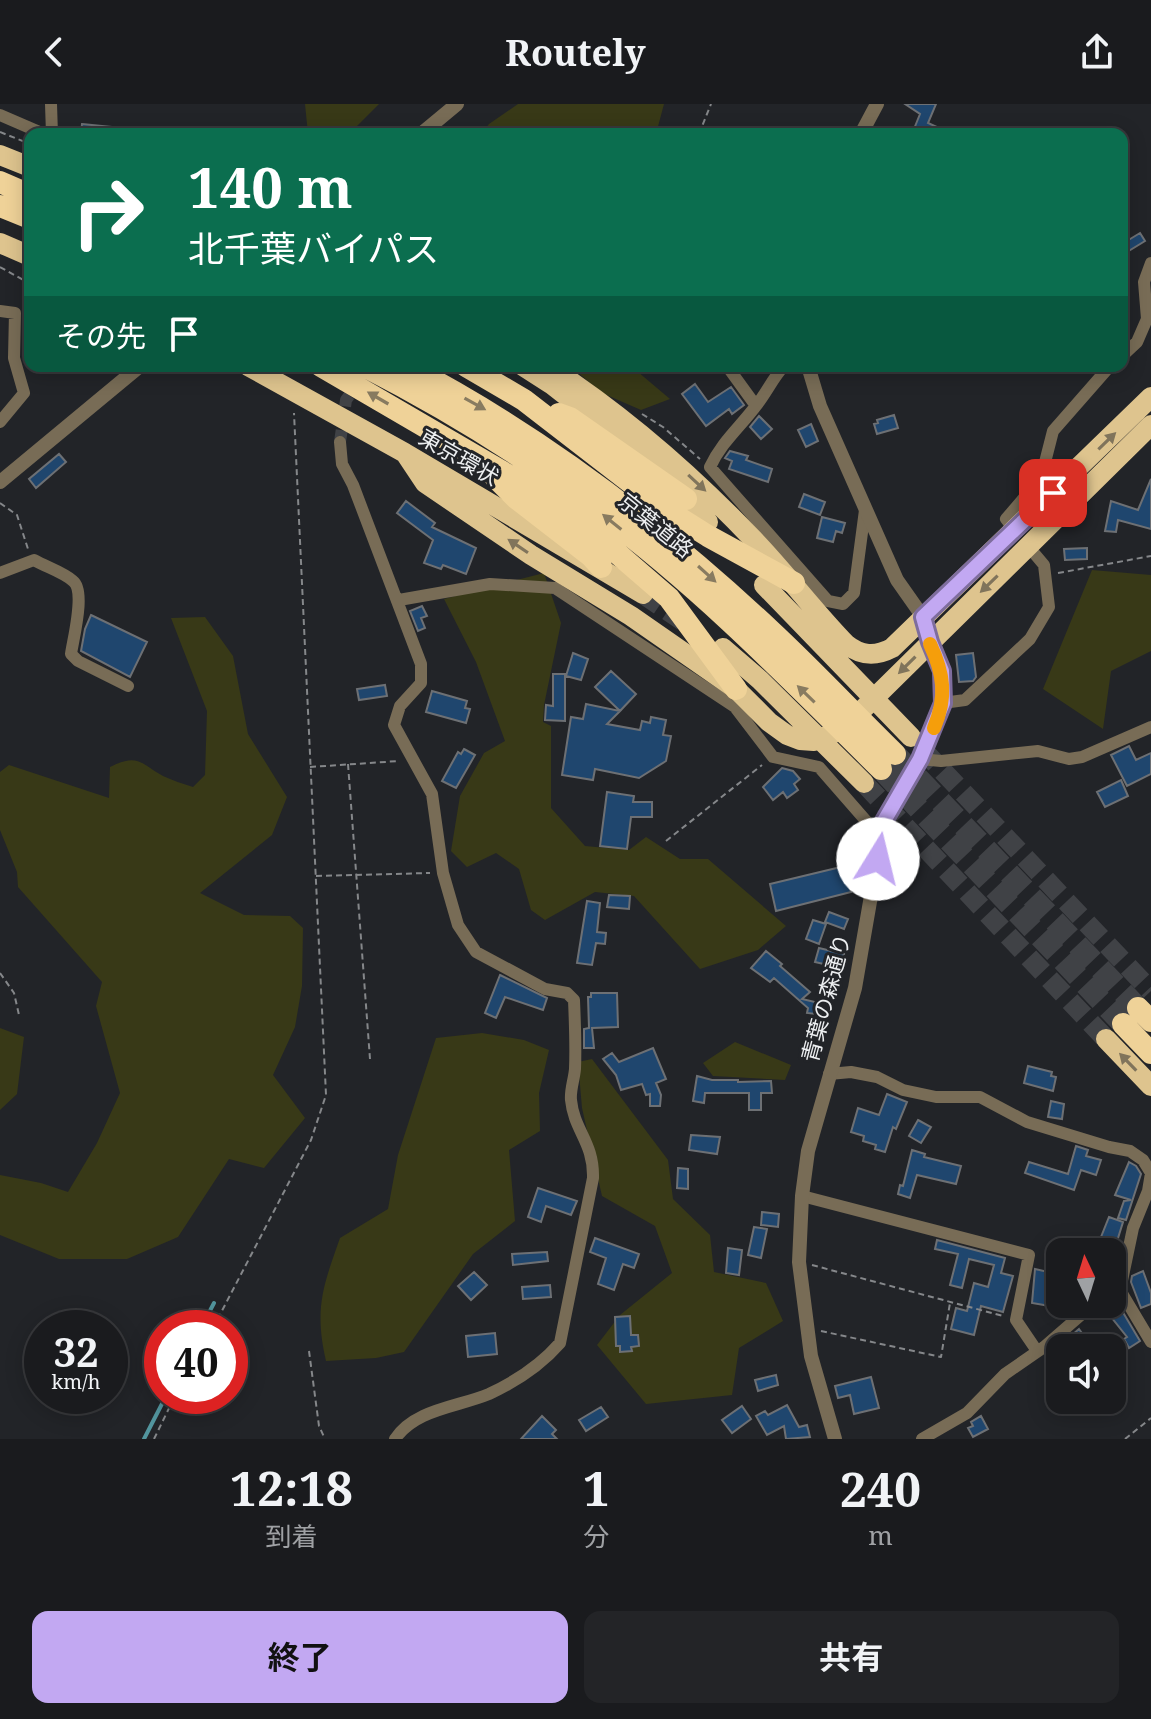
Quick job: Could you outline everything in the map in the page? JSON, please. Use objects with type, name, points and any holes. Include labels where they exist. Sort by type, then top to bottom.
[{"type":"highway","points":[[0,155],[24,165]]},
{"type":"highway","points":[[2,191],[24,193]]},
{"type":"highway","points":[[2,191],[24,212]]},
{"type":"highway","points":[[0,243],[24,253]]},
{"type":"highway","name":"東京環状","points":[[259,372],[405,453],[643,594]]},
{"type":"highway","points":[[331,372],[530,488],[648,577],[683,615],[736,689],[769,722],[787,735],[806,741],[836,732],[885,688],[1151,397]]},
{"type":"highway","name":"京葉道路","points":[[376,372],[492,438],[604,515],[754,644],[880,768]]},
{"type":"highway","name":"京葉道路","points":[[417,372],[529,437],[631,511],[770,630],[880,768]]},
{"type":"highway","points":[[476,372],[524,400],[665,509],[794,583]]},
{"type":"highway","points":[[532,372],[648,460],[708,522]]},
{"type":"highway","points":[[557,372],[594,398],[695,481],[794,583],[840,639],[862,654],[882,653],[892,648],[923,617],[1022,539],[1151,425]]},
{"type":"highway","points":[[524,400],[570,418],[686,499]]},
{"type":"highway","points":[[469,452],[516,498],[601,567]]},
{"type":"highway","points":[[405,453],[425,483],[531,555],[631,616],[736,689]]},
{"type":"highway","points":[[764,585],[911,737]]},
{"type":"highway","points":[[723,648],[760,680],[880,768]]},
{"type":"highway","points":[[1129,1023],[1151,1053]]},
{"type":"highway","points":[[1129,1023],[1151,1086]]},
{"type":"street","points":[[51,104],[52,128]]},
{"type":"street","points":[[428,128],[457,104]]},
{"type":"street","points":[[864,128],[877,104]]},
{"type":"street","points":[[0,115],[30,128]]},
{"type":"street","points":[[1128,350],[1137,342],[1147,319],[1144,282],[1151,263]]},
{"type":"street","points":[[0,311],[15,313],[14,358],[24,393],[0,422]]},
{"type":"street","points":[[0,482],[133,372]]},
{"type":"street","points":[[731,372],[756,406]]},
{"type":"street","points":[[779,372],[756,406],[718,449],[710,467],[828,601],[843,604],[854,593],[865,510]]},
{"type":"street","name":"青葉の森通り","points":[[810,372],[820,406],[897,580],[923,617],[942,671],[943,703],[920,759],[884,821],[847,1023],[808,1151],[799,1262],[811,1356],[835,1439]]},
{"type":"street","points":[[943,703],[965,700],[1030,639],[1049,607],[1044,565],[1006,519],[1041,478],[1053,431],[1105,372]]},
{"type":"street","points":[[340,442],[342,464],[399,600],[404,624],[421,664],[421,683],[400,706],[394,725],[432,794],[443,873],[458,925],[476,952],[545,989],[567,993],[574,1000],[575,1070],[571,1103],[591,1149],[593,1178],[560,1343],[542,1364],[492,1392],[419,1417],[404,1426],[395,1439]]},
{"type":"street","points":[[0,573],[34,560],[74,582],[78,588],[78,612],[71,654],[78,661],[128,686]]},
{"type":"street","points":[[399,600],[490,584],[555,588],[735,707],[773,757],[819,767],[881,838]]},
{"type":"street","points":[[920,759],[941,761],[1038,751],[1069,759],[1082,757],[1151,727]]},
{"type":"street","points":[[829,1074],[851,1072],[877,1077],[903,1090],[936,1097],[980,1097],[1027,1122],[1130,1151],[1143,1160],[1151,1173],[1126,1255]]},
{"type":"street","points":[[802,1196],[1029,1255],[1016,1320],[1037,1351]]},
{"type":"street","points":[[1126,1307],[1151,1342]]},
{"type":"street","points":[[922,1439],[967,1413],[1005,1374],[1077,1318]]},
{"type":"path","points":[[701,128],[711,104]]},
{"type":"path","points":[[0,132],[24,142]]},
{"type":"path","points":[[0,267],[24,280]]},
{"type":"path","points":[[222,1310],[311,1140],[326,1095],[293,414],[300,402]]},
{"type":"path","points":[[0,503],[17,515],[26,546],[34,560]]},
{"type":"path","points":[[1045,575],[1151,556]]},
{"type":"path","points":[[666,841],[773,757]]},
{"type":"path","points":[[310,767],[412,760]]},
{"type":"path","points":[[348,764],[370,1059]]},
{"type":"path","points":[[315,876],[443,873]]},
{"type":"path","points":[[0,973],[14,993],[19,1015]]},
{"type":"path","points":[[799,1262],[1016,1320]]},
{"type":"path","points":[[806,1328],[941,1357],[951,1302]]},
{"type":"path","points":[[309,1351],[319,1426],[325,1439]]},
{"type":"path","points":[[154,1439],[166,1414]]},
{"type":"path","points":[[1125,1439],[1151,1418]]},
{"type":"shaded area","points":[[305,104],[379,104],[355,128],[307,128]]},
{"type":"shaded area","points":[[518,104],[664,104],[658,128],[486,128]]},
{"type":"shaded area","points":[[577,372],[638,372],[670,399],[641,410],[602,393]]},
{"type":"shaded area","points":[[1092,570],[1151,575],[1151,651],[1111,671],[1103,729],[1043,689]]},
{"type":"shaded area","points":[[544,573],[561,623],[543,722],[551,726],[551,808],[585,846],[629,850],[646,837],[680,859],[708,859],[786,926],[758,950],[700,969],[634,896],[595,892],[545,920],[531,910],[519,869],[496,853],[467,867],[451,851],[460,796],[484,753],[505,741],[476,662],[444,599]]},
{"type":"shaded area","points":[[205,617],[233,656],[248,734],[287,797],[272,835],[200,893],[244,915],[290,916],[303,928],[302,986],[295,1027],[273,1075],[305,1118],[264,1168],[229,1159],[178,1237],[127,1259],[59,1259],[0,1235],[0,1175],[68,1192],[97,1143],[120,1093],[96,1006],[102,982],[18,887],[17,872],[0,830],[0,772],[9,765],[109,798],[110,767],[133,760],[193,787],[205,775],[207,711],[171,618]]},
{"type":"shaded area","points":[[0,1028],[24,1037],[17,1094],[0,1110]]},
{"type":"shaded area","points":[[482,1033],[524,1040],[549,1050],[539,1093],[540,1131],[509,1150],[515,1221],[473,1254],[404,1352],[376,1358],[326,1361],[322,1343],[322,1298],[340,1238],[388,1209],[398,1155],[436,1038]]},
{"type":"shaded area","points":[[735,1042],[791,1065],[785,1080],[713,1076],[703,1063]]},
{"type":"shaded area","points":[[592,1059],[668,1160],[673,1199],[710,1235],[714,1272],[766,1283],[783,1321],[739,1348],[732,1395],[646,1404],[597,1345],[620,1315],[672,1273],[655,1226],[602,1196],[582,1108],[578,1062]]},
{"type":"building","points":[[905,104],[936,104],[928,123],[939,128],[914,128],[920,114]]},
{"type":"building","points":[[82,124],[111,127],[111,128],[82,128]]},
{"type":"building","points":[[1140,233],[1145,241],[1128,251],[1128,240]]},
{"type":"building","points":[[695,384],[708,402],[731,387],[744,405],[732,414],[729,409],[706,426],[682,394]]},
{"type":"building","points":[[894,415],[898,428],[877,434],[874,424],[878,423],[877,420]]},
{"type":"building","points":[[759,416],[772,429],[761,439],[750,427]]},
{"type":"building","points":[[811,424],[818,441],[806,447],[798,430]]},
{"type":"building","points":[[730,451],[748,456],[746,460],[772,469],[768,482],[729,469],[732,461],[725,458]]},
{"type":"building","points":[[59,454],[66,462],[36,488],[29,479]]},
{"type":"building","points":[[1151,479],[1151,529],[1118,520],[1116,532],[1105,531],[1111,501],[1138,510]]},
{"type":"building","points":[[804,494],[825,502],[820,515],[799,507]]},
{"type":"building","points":[[406,501],[435,523],[432,527],[476,548],[466,574],[443,565],[441,569],[424,563],[433,540],[397,513]]},
{"type":"building","points":[[822,517],[845,523],[842,533],[836,531],[833,542],[817,538]]},
{"type":"building","points":[[1087,548],[1087,559],[1065,560],[1064,549]]},
{"type":"building","points":[[422,606],[427,616],[421,618],[425,628],[418,631],[410,611]]},
{"type":"building","points":[[91,615],[147,642],[130,677],[81,651]]},
{"type":"building","points":[[573,653],[588,659],[581,680],[566,676]]},
{"type":"building","points":[[973,653],[976,677],[973,681],[959,682],[956,655]]},
{"type":"building","points":[[611,671],[636,694],[620,711],[595,687]]},
{"type":"building","points":[[553,674],[565,674],[565,721],[545,720],[546,705],[553,706]]},
{"type":"building","points":[[385,685],[387,696],[359,700],[357,689]]},
{"type":"building","points":[[432,691],[467,701],[465,708],[470,709],[466,723],[426,712]]},
{"type":"building","points":[[586,704],[620,711],[607,724],[640,730],[642,721],[650,723],[651,717],[666,720],[663,735],[671,736],[666,761],[639,778],[595,769],[593,780],[562,775],[571,717],[583,719]]},
{"type":"building","points":[[1129,746],[1136,760],[1151,753],[1151,774],[1127,786],[1111,755]]},
{"type":"building","points":[[464,749],[475,755],[456,788],[442,781],[458,752],[461,754]]},
{"type":"building","points":[[782,768],[793,771],[800,779],[794,784],[798,790],[787,798],[783,792],[773,800],[763,787]]},
{"type":"building","points":[[1121,780],[1128,796],[1105,807],[1097,792]]},
{"type":"building","points":[[607,792],[634,796],[633,802],[652,802],[652,817],[631,817],[627,849],[600,846]]},
{"type":"building","points":[[845,866],[851,892],[776,911],[770,884]]},
{"type":"building","points":[[609,895],[630,896],[629,909],[607,907]]},
{"type":"building","points":[[587,901],[600,903],[597,932],[606,933],[605,944],[596,943],[592,965],[577,963]]},
{"type":"building","points":[[829,912],[848,919],[844,929],[825,922]]},
{"type":"building","points":[[813,920],[826,924],[819,944],[806,939]]},
{"type":"building","points":[[819,948],[844,954],[841,968],[815,962]]},
{"type":"building","points":[[766,951],[810,992],[802,999],[819,1003],[816,1014],[807,1013],[808,1008],[774,978],[770,982],[751,968]]},
{"type":"building","points":[[500,975],[547,998],[543,1010],[505,997],[496,1018],[485,1013]]},
{"type":"building","points":[[591,993],[617,993],[618,1027],[592,1028],[594,1048],[584,1048],[584,1029],[589,1028],[588,997]]},
{"type":"building","points":[[653,1048],[666,1079],[656,1083],[661,1095],[660,1106],[650,1106],[650,1094],[646,1095],[642,1084],[621,1090],[616,1075],[603,1059],[612,1053],[619,1062]]},
{"type":"building","points":[[1028,1066],[1052,1072],[1051,1076],[1056,1077],[1053,1091],[1024,1083]]},
{"type":"building","points":[[697,1076],[738,1082],[771,1081],[772,1093],[761,1093],[761,1110],[749,1110],[749,1093],[705,1093],[704,1103],[693,1101]]},
{"type":"building","points":[[887,1094],[907,1102],[896,1129],[893,1127],[885,1152],[863,1141],[864,1136],[851,1132],[858,1108],[879,1115]]},
{"type":"building","points":[[1051,1101],[1064,1104],[1062,1119],[1048,1117]]},
{"type":"building","points":[[918,1120],[931,1127],[921,1143],[909,1136]]},
{"type":"building","points":[[691,1135],[720,1137],[717,1154],[689,1150]]},
{"type":"building","points":[[1076,1146],[1088,1150],[1086,1156],[1101,1160],[1096,1175],[1081,1170],[1074,1190],[1025,1173],[1029,1162],[1068,1174]]},
{"type":"building","points":[[912,1150],[925,1154],[924,1157],[961,1166],[956,1184],[917,1175],[910,1198],[898,1194]]},
{"type":"building","points":[[1129,1162],[1141,1174],[1126,1220],[1118,1218],[1124,1201],[1131,1200],[1115,1195]]},
{"type":"building","points":[[678,1168],[688,1169],[688,1189],[677,1188]]},
{"type":"building","points":[[538,1188],[577,1201],[571,1215],[546,1206],[541,1222],[528,1217]]},
{"type":"building","points":[[762,1212],[779,1214],[778,1227],[761,1225]]},
{"type":"building","points":[[1109,1217],[1123,1222],[1118,1238],[1101,1238]]},
{"type":"building","points":[[754,1227],[767,1229],[761,1258],[748,1255]]},
{"type":"building","points":[[595,1238],[639,1254],[634,1268],[623,1264],[614,1290],[598,1284],[606,1258],[590,1252]]},
{"type":"building","points":[[937,1240],[1005,1258],[1001,1273],[1013,1276],[1003,1312],[981,1306],[974,1335],[951,1329],[956,1308],[967,1311],[974,1283],[988,1287],[994,1265],[969,1259],[962,1288],[950,1285],[958,1254],[935,1249]]},
{"type":"building","points":[[728,1248],[742,1250],[739,1275],[726,1273]]},
{"type":"building","points":[[547,1252],[548,1261],[513,1265],[512,1254]]},
{"type":"building","points":[[1035,1269],[1046,1272],[1046,1305],[1032,1303]]},
{"type":"building","points":[[1143,1271],[1151,1293],[1151,1304],[1141,1308],[1131,1282],[1132,1276]]},
{"type":"building","points":[[474,1272],[487,1285],[471,1300],[458,1286]]},
{"type":"building","points":[[550,1285],[551,1297],[523,1299],[522,1287]]},
{"type":"building","points":[[630,1316],[631,1335],[638,1335],[639,1346],[631,1347],[632,1351],[620,1352],[620,1346],[616,1346],[615,1317]]},
{"type":"building","points":[[1126,1317],[1140,1341],[1129,1348],[1125,1334],[1112,1318]]},
{"type":"building","points":[[495,1333],[497,1354],[468,1357],[466,1336]]},
{"type":"building","points":[[776,1375],[778,1385],[758,1391],[755,1380]]},
{"type":"building","points":[[871,1377],[879,1408],[854,1414],[850,1395],[838,1398],[835,1386]]},
{"type":"building","points":[[787,1405],[799,1427],[807,1425],[810,1437],[786,1439],[784,1426],[767,1435],[756,1416],[765,1411],[768,1415]]},
{"type":"building","points":[[742,1406],[751,1419],[732,1433],[722,1420]]},
{"type":"building","points":[[601,1407],[608,1417],[586,1431],[579,1420]]},
{"type":"building","points":[[542,1416],[556,1430],[552,1434],[557,1439],[521,1439]]},
{"type":"building","points":[[981,1416],[988,1429],[973,1437],[968,1428]]},
{"type":"waterway","points":[[210,1310],[214,1303]]},
{"type":"waterway","points":[[144,1439],[157,1414]]},
{"type":"tunnel","points":[[340,442],[346,400],[359,382]]},
{"type":"tunnel","points":[[643,594],[683,621]]},
{"type":"tunnel","points":[[922,749],[1151,991]]},
{"type":"tunnel","points":[[895,754],[1138,1008]]},
{"type":"tunnel","points":[[881,769],[1123,1024]]},
{"type":"tunnel","points":[[864,783],[1106,1039]]},
{"type":"slow traffic","points":[[930,644],[942,671],[944,686],[943,703],[934,728]]},
{"type":"route","points":[[878,859],[884,821],[920,759],[943,703],[942,671],[923,617],[1053,493]]}]
